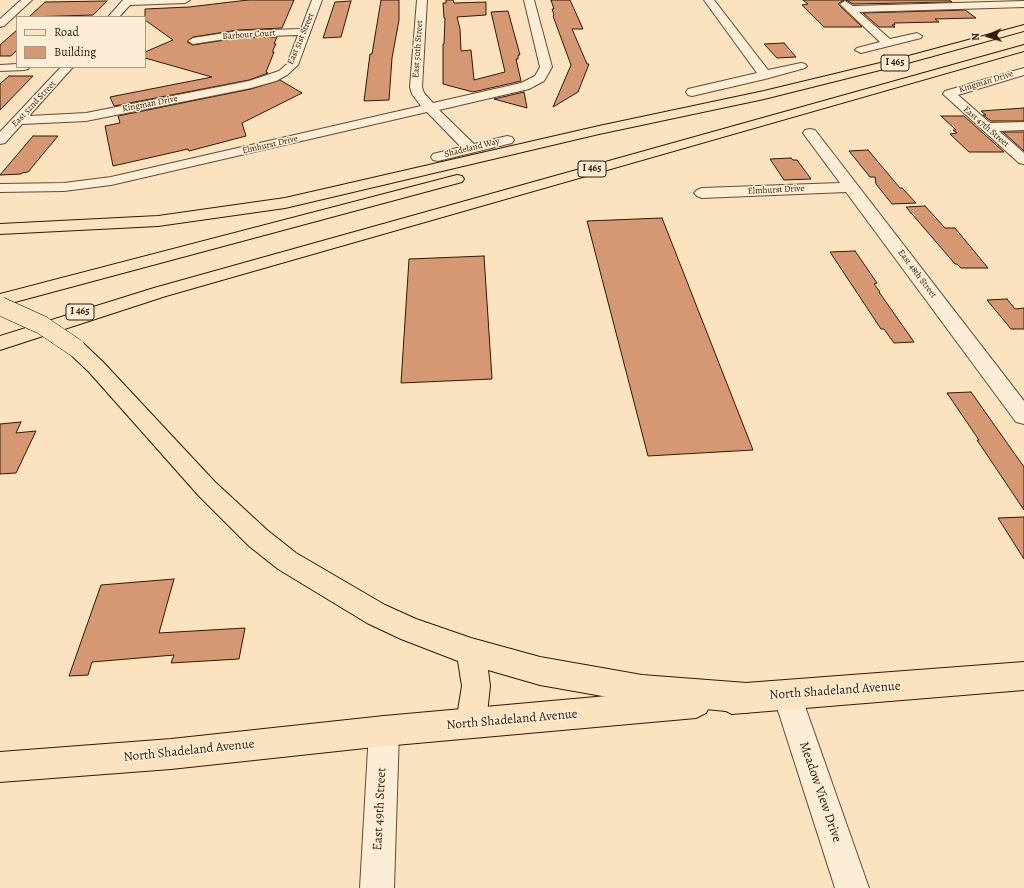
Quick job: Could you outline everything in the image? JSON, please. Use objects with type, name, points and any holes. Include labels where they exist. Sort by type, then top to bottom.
[{"type":"main road","name":"I 465","points":[[0,300],[663,124],[764,94],[904,61],[1024,28]]},
{"type":"main road","name":"I 465","points":[[0,332],[160,292],[1024,48]]},
{"type":"main road","points":[[0,228],[88,226],[158,221],[273,205],[332,193],[599,130],[764,94]]},
{"type":"main road","points":[[0,343],[160,292]]},
{"type":"main road","points":[[0,306],[42,325],[76,348],[96,367],[221,504],[258,538],[287,561],[315,580],[376,614],[411,630],[472,652],[540,671],[642,689],[747,698]]},
{"type":"main road","points":[[471,723],[476,686],[472,652]]},
{"type":"main road","name":"North Shadeland Avenue","points":[[0,767],[171,754],[384,731],[747,698],[1024,676]]},
{"type":"street","points":[[0,24],[27,0]]},
{"type":"street","points":[[114,16],[128,1],[185,0]]},
{"type":"street","name":"East 51st Street","points":[[279,75],[292,65],[316,0]]},
{"type":"street","name":"East 50th Street","points":[[422,0],[416,87],[418,94],[471,149]]},
{"type":"street","name":"Elmhurst Drive","points":[[0,188],[64,187],[105,182],[519,88],[537,80],[544,72],[546,67],[529,0]]},
{"type":"street","points":[[709,0],[764,74]]},
{"type":"street","points":[[840,0],[888,43]]},
{"type":"street","points":[[851,9],[1024,4]]},
{"type":"street","name":"Barbour Court","points":[[193,41],[238,34],[305,32]]},
{"type":"street","points":[[861,50],[917,36]]},
{"type":"street","points":[[692,92],[801,66]]},
{"type":"street","points":[[0,68],[16,67]]},
{"type":"street","name":"East 52nd Street","points":[[0,140],[66,68]]},
{"type":"street","name":"Kingman Drive","points":[[949,94],[1024,71]]},
{"type":"street","name":"Kingman Drive","points":[[19,120],[70,119],[94,115],[251,84],[279,75]]},
{"type":"street","name":"East 47th Street","points":[[949,94],[1024,160]]},
{"type":"street","points":[[988,128],[1024,126]]},
{"type":"street","name":"East 48th Street","points":[[810,132],[1024,416]]},
{"type":"street","name":"Shadeland Way","points":[[438,157],[507,140]]},
{"type":"street","name":"Elmhurst Drive","points":[[702,193],[850,187]]},
{"type":"street","name":"Meadow View Drive","points":[[787,695],[852,888]]},
{"type":"street","name":"East 49th Street","points":[[377,888],[384,731]]},
{"type":"building","points":[[248,0],[294,0],[282,28],[238,30],[193,37],[187,42],[193,45],[238,38],[277,37],[274,44],[276,44],[273,50],[273,53],[274,52],[266,72],[268,73],[249,80],[114,106],[110,97],[212,77],[146,58],[146,52],[173,40],[146,21],[145,9],[189,7]]},
{"type":"building","points":[[381,0],[399,0],[399,20],[392,58],[389,100],[364,101],[370,54],[372,54]]},
{"type":"building","points":[[446,0],[453,0],[454,3],[486,2],[486,15],[457,17],[460,29],[461,51],[471,50],[474,80],[505,72],[491,12],[508,11],[520,55],[518,55],[518,59],[516,59],[521,81],[473,92],[443,84],[443,44],[445,18],[443,3],[446,3]]},
{"type":"building","points":[[551,0],[570,0],[583,29],[572,29],[587,64],[589,64],[578,92],[553,107],[571,65],[553,16],[552,9],[554,9]]},
{"type":"building","points":[[803,0],[844,0],[839,3],[839,5],[862,27],[824,27],[802,5],[808,4]]},
{"type":"building","points":[[846,0],[949,0],[952,2],[853,4]]},
{"type":"building","points":[[107,1],[93,15],[30,16],[45,2]]},
{"type":"building","points":[[351,1],[341,37],[323,38],[335,2]]},
{"type":"building","points":[[965,10],[976,18],[935,19],[939,22],[894,23],[895,25],[892,25],[895,27],[879,27],[863,13]]},
{"type":"building","points":[[16,31],[16,51],[11,56],[0,56],[0,45]]},
{"type":"building","points":[[784,43],[796,57],[777,58],[764,44]]},
{"type":"building","points":[[9,76],[33,76],[0,110],[0,84]]},
{"type":"building","points":[[280,80],[302,93],[242,123],[246,136],[189,151],[188,149],[113,166],[105,126],[120,123],[118,116],[251,89]]},
{"type":"building","points":[[524,92],[527,108],[494,99]]},
{"type":"building","points":[[1024,108],[1024,121],[991,121],[983,115],[986,115],[981,111]]},
{"type":"building","points":[[941,116],[964,116],[1004,152],[969,152],[950,134],[957,133],[953,130],[956,130]]},
{"type":"building","points":[[1003,132],[1024,132],[1024,151]]},
{"type":"building","points":[[33,136],[58,136],[28,172],[21,174],[0,175]]},
{"type":"building","points":[[868,150],[900,188],[902,188],[916,203],[892,204],[876,184],[875,177],[870,177],[849,151]]},
{"type":"building","points":[[791,158],[793,160],[797,160],[811,179],[784,180],[770,159]]},
{"type":"building","points":[[925,206],[945,228],[955,228],[988,268],[961,268],[955,264],[906,207]]},
{"type":"building","points":[[662,218],[753,450],[648,456],[587,221]]},
{"type":"building","points":[[855,251],[877,283],[874,284],[879,292],[914,342],[894,343],[884,329],[881,329],[830,252]]},
{"type":"building","points":[[484,256],[492,379],[401,383],[409,259]]},
{"type":"building","points":[[1007,299],[1015,309],[1024,308],[1024,329],[1011,329],[987,300]]},
{"type":"building","points":[[971,392],[1024,467],[1024,510],[947,393]]},
{"type":"building","points":[[21,422],[16,433],[36,431],[16,473],[0,474],[0,424]]},
{"type":"building","points":[[1024,517],[1024,559],[998,518]]},
{"type":"building","points":[[174,579],[159,633],[245,628],[239,659],[171,663],[174,655],[92,662],[88,675],[69,676],[101,585]]}]
